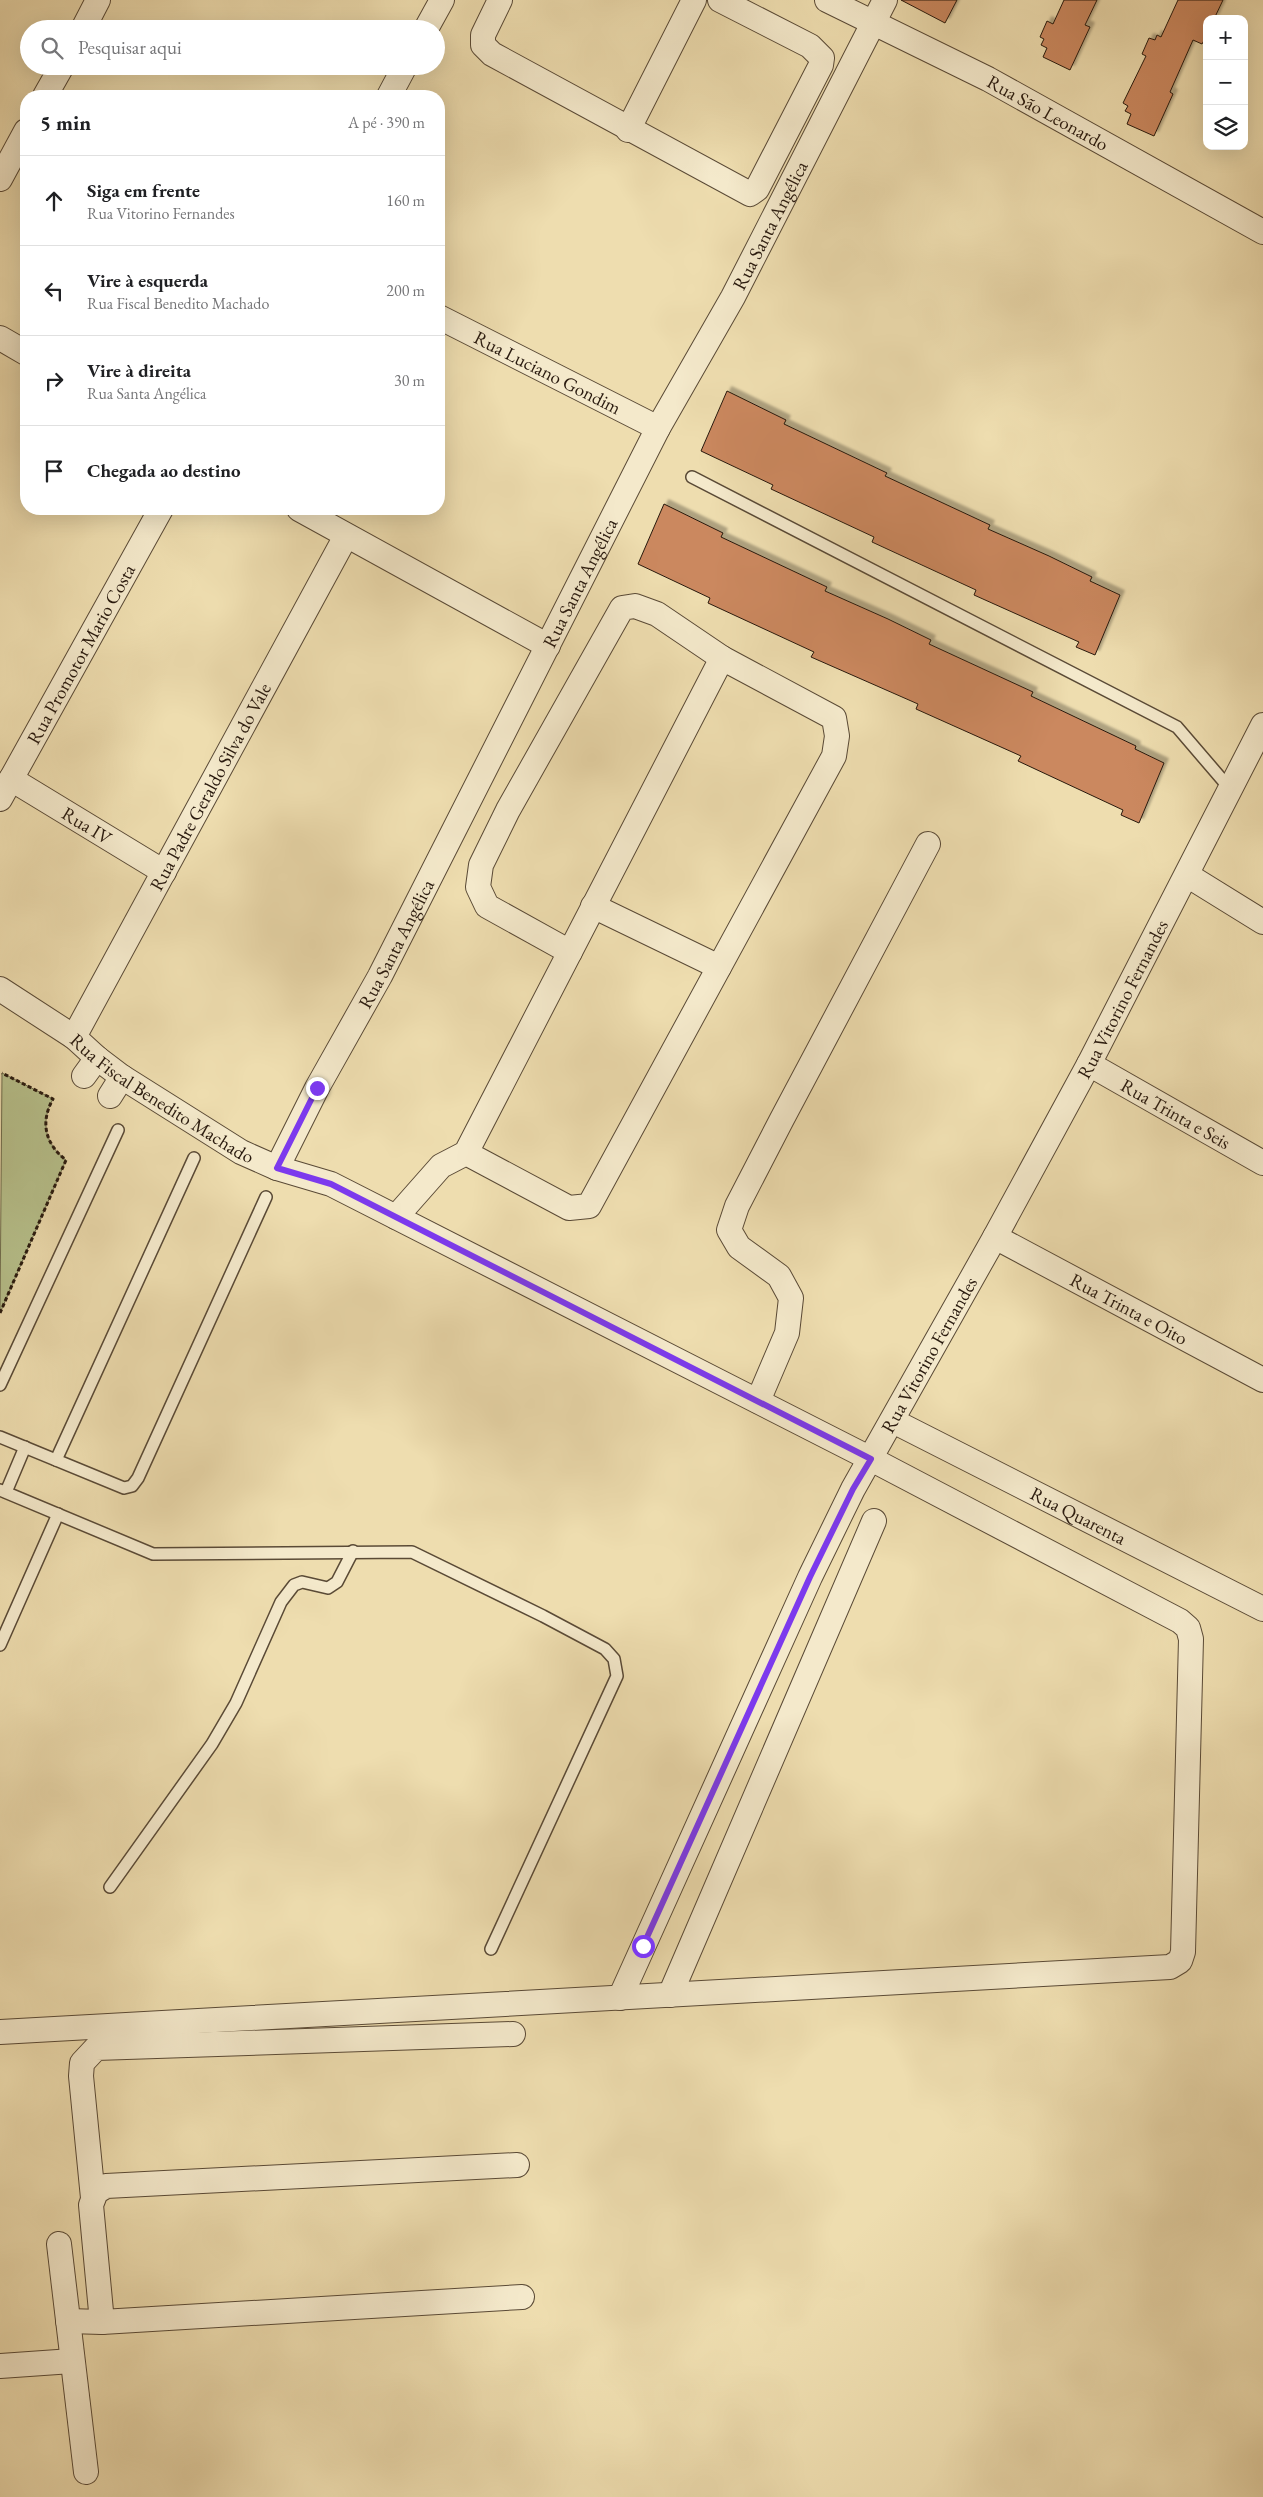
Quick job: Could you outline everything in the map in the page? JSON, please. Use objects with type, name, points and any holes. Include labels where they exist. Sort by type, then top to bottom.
[{"type":"street","points":[[88,20],[98,0]]},
{"type":"street","points":[[431,20],[442,0]]},
{"type":"street","points":[[500,0],[483,35],[485,48],[628,130],[748,194],[752,194],[757,189],[821,65],[822,58],[810,46],[720,0]]},
{"type":"street","points":[[628,130],[694,0]]},
{"type":"street","name":"Rua São Leonardo","points":[[827,0],[872,24],[988,79],[1263,232]]},
{"type":"street","name":"Rua Santa Angélica","points":[[277,1168],[317,1088],[380,976],[658,428],[734,297],[885,0]]},
{"type":"street","points":[[49,90],[57,75]]},
{"type":"street","points":[[391,90],[400,75]]},
{"type":"street","points":[[0,179],[20,142]]},
{"type":"street","name":"Rua Luciano Gondim","points":[[445,320],[658,428]]},
{"type":"street","points":[[0,338],[20,349]]},
{"type":"street","name":"Rua Promotor Mario Costa","points":[[0,799],[158,515]]},
{"type":"street","points":[[309,515],[548,646]]},
{"type":"street","name":"Rua Padre Geraldo Silva do Vale","points":[[74,1037],[346,536]]},
{"type":"street","points":[[466,1153],[568,1208],[589,1206],[834,756],[837,736],[834,718],[722,658],[657,614],[635,606],[622,608],[508,810],[481,865],[478,887],[486,906],[570,952]]},
{"type":"street","points":[[396,1217],[441,1166],[466,1153],[722,658]]},
{"type":"street","name":"Rua Vitorino Fernandes","points":[[620,1998],[810,1577],[853,1489],[995,1237],[1089,1064],[1263,725]]},
{"type":"street","name":"Rua IV","points":[[11,779],[164,872]]},
{"type":"street","points":[[758,1401],[787,1332],[792,1298],[780,1276],[739,1247],[729,1230],[737,1206],[928,844]]},
{"type":"street","points":[[1187,875],[1263,922]]},
{"type":"street","points":[[593,906],[719,967]]},
{"type":"street","name":"Rua Fiscal Benedito Machado","points":[[0,989],[74,1037],[90,1067],[116,1087],[241,1152],[277,1168],[331,1184],[871,1459],[1180,1620],[1188,1628],[1191,1639],[1183,1952],[1180,1961],[1170,1966],[670,1995]]},
{"type":"street","name":"Rua Trinta e Seis","points":[[1089,1064],[1263,1164]]},
{"type":"street","name":"Rua Trinta e Oito","points":[[995,1237],[1263,1380]]},
{"type":"street","name":"Rua Quarenta","points":[[892,1421],[1263,1609]]},
{"type":"street","points":[[0,2032],[670,1995],[874,1522]]},
{"type":"street","points":[[93,2198],[81,2076],[82,2063],[96,2048],[513,2034]]},
{"type":"street","points":[[102,2322],[90,2205],[96,2192],[106,2186],[517,2165]]},
{"type":"street","points":[[59,2244],[86,2472]]},
{"type":"street","points":[[68,2322],[102,2322],[522,2297]]},
{"type":"street","points":[[0,2366],[72,2361]]},
{"type":"lane","points":[[692,477],[1177,727],[1231,790]]},
{"type":"lane","points":[[0,1385],[118,1130]]},
{"type":"lane","points":[[56,1460],[194,1158]]},
{"type":"lane","points":[[0,1437],[124,1488],[132,1486],[142,1469],[266,1197]]},
{"type":"lane","points":[[25,1447],[3,1491],[153,1554],[412,1552],[576,1632],[606,1649],[614,1659],[617,1676],[491,1949]]},
{"type":"lane","points":[[0,1645],[58,1514]]},
{"type":"lane","points":[[110,1886],[160,1818],[236,1703],[281,1602],[294,1585],[302,1582],[328,1588],[337,1582],[354,1551]]},
{"type":"path","points":[[0,1313],[66,1160],[57,1153],[46,1132],[48,1109],[53,1099],[2,1073]]},
{"type":"green space","points":[[2,1073],[53,1099],[47,1116],[47,1132],[53,1147],[66,1160],[0,1313]]},
{"type":"building","points":[[901,0],[957,0],[945,23]]},
{"type":"building","points":[[1064,0],[1097,0],[1085,25],[1090,27],[1070,70],[1043,57],[1047,48],[1041,45],[1044,39],[1040,37],[1047,21],[1053,24]]},
{"type":"building","points":[[1178,0],[1223,0],[1216,15],[1203,15],[1203,42],[1202,44],[1193,40],[1170,92],[1173,94],[1154,136],[1127,124],[1131,114],[1125,111],[1128,106],[1123,103],[1146,56],[1142,54],[1149,38],[1155,40],[1157,35],[1161,37]]},
{"type":"building","points":[[727,391],[786,420],[784,424],[887,473],[885,476],[990,525],[988,529],[1092,577],[1090,581],[1120,595],[1095,655],[1076,647],[1079,642],[974,595],[976,590],[872,542],[874,537],[771,489],[773,485],[701,451]]},
{"type":"building","points":[[664,504],[723,533],[721,537],[827,587],[825,591],[931,640],[929,644],[1033,692],[1031,696],[1136,746],[1135,749],[1164,763],[1139,823],[1121,815],[1123,810],[1018,761],[1021,756],[916,709],[918,704],[811,657],[814,652],[708,603],[710,598],[638,564]]},
{"type":"route","points":[[317,1088],[277,1168],[331,1184],[871,1459],[853,1489],[810,1577],[643,1946]]}]
